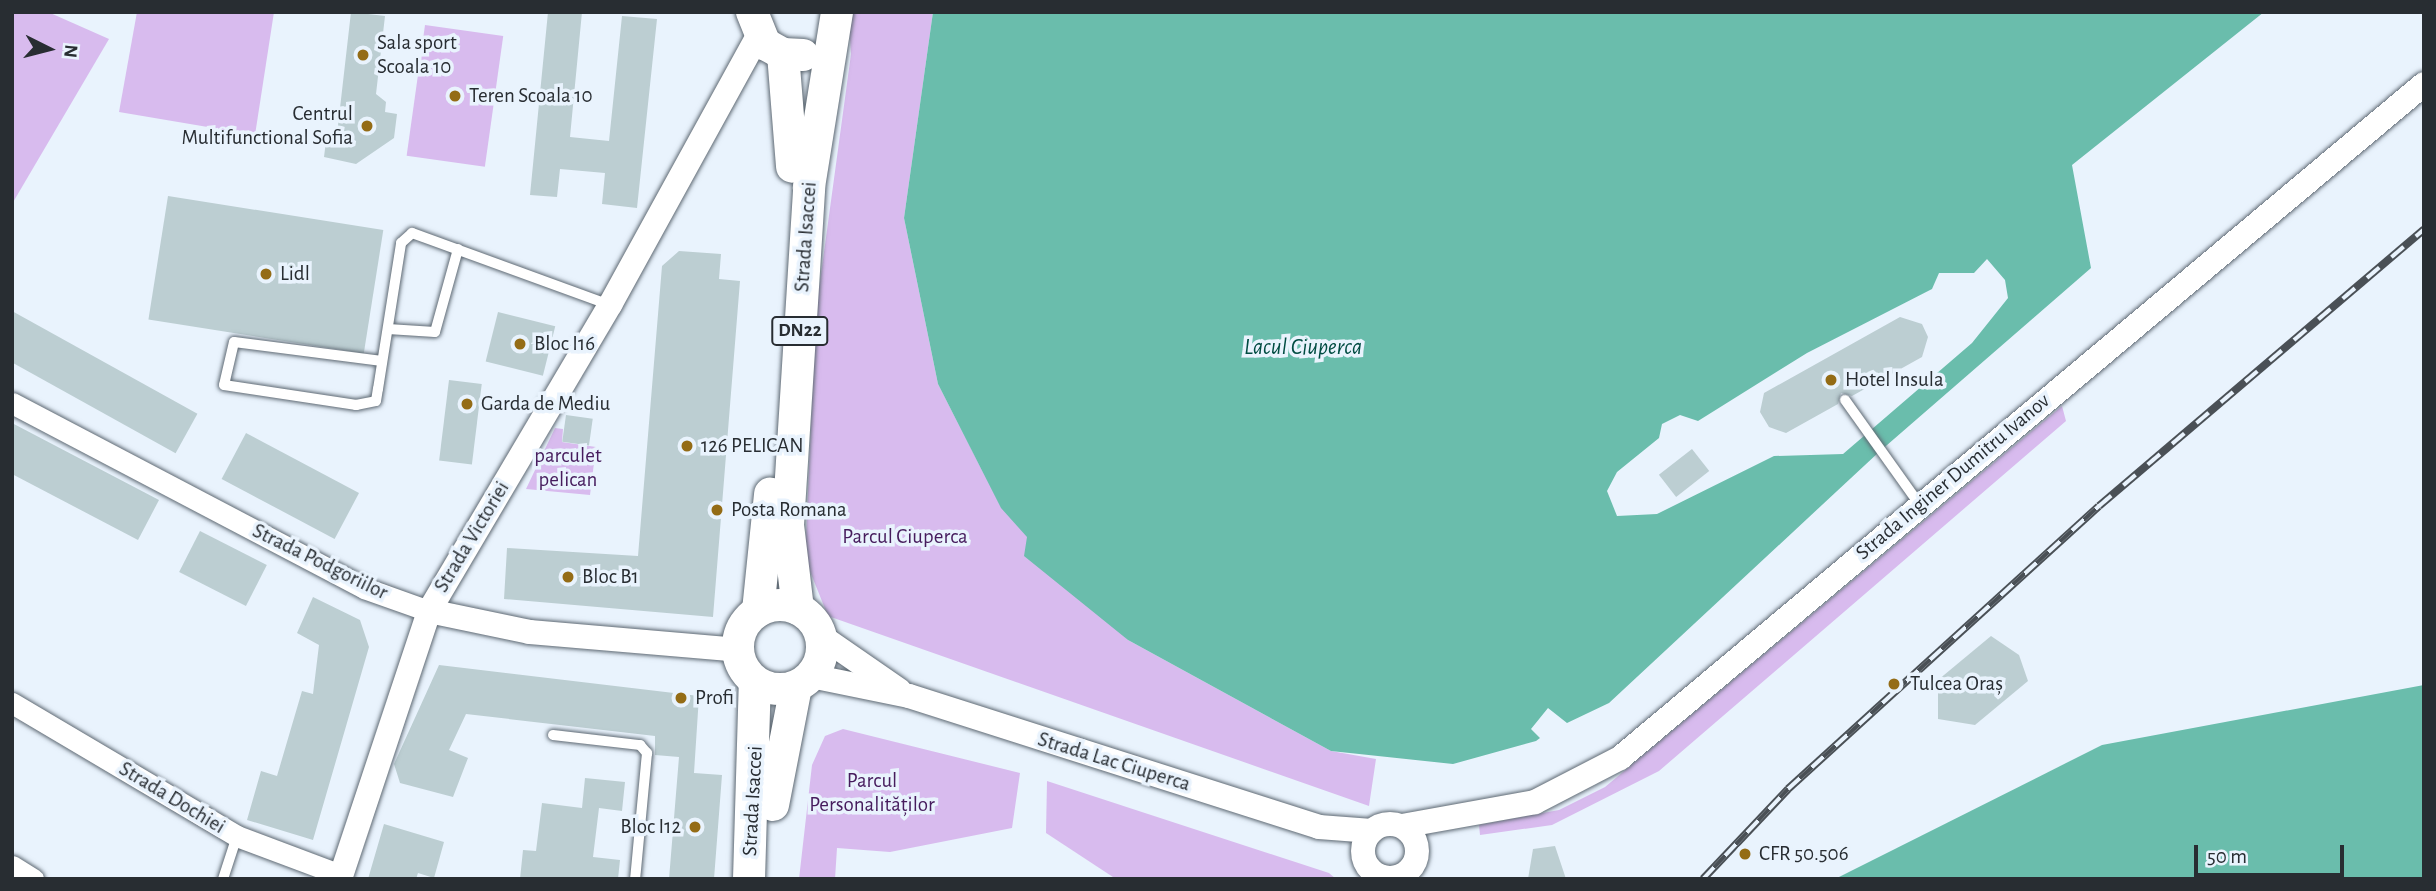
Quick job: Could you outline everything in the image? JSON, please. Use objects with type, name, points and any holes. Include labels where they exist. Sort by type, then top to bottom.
[{"type":"main road","name":"Strada Isaccei","points":[[749,879],[755,682],[738,650],[742,629],[758,611],[793,148],[783,54],[805,54],[834,23]]},
{"type":"main road","name":"Strada Isaccei","points":[[798,609],[788,525],[813,137],[834,23]]},
{"type":"main road","points":[[755,24],[783,54]]},
{"type":"main road","points":[[758,611],[778,605],[798,609],[821,636]]},
{"type":"main road","name":"Strada Isaccei","points":[[768,879],[775,777],[803,681],[822,650],[821,636]]},
{"type":"main road","points":[[755,682],[803,681]]},
{"type":"street","name":"Strada Victoriei","points":[[340,877],[429,611],[610,305],[755,24]]},
{"type":"street","name":"Strada Inginer Dumitru Ivanov","points":[[1372,831],[1535,802],[1600,771],[2424,84]]},
{"type":"street","name":"Strada Podgoriilor","points":[[12,403],[364,588],[429,611],[530,632],[738,650]]},
{"type":"street","name":"Strada Lac Ciuperca","points":[[821,636],[909,696]]},
{"type":"street","name":"Strada Lac Ciuperca","points":[[803,681],[909,696],[1319,827],[1372,831]]},
{"type":"street","name":"Strada Dochiei","points":[[12,703],[237,836],[340,877]]},
{"type":"street","name":"Strada Inginer Dumitru Ivanov","points":[[1417,846],[1455,817]]},
{"type":"street","points":[[1372,831],[1373,870],[1404,877],[1417,846],[1402,826]]},
{"type":"street","name":"Strada Lac Ciuperca","points":[[1319,827],[1373,870]]},
{"type":"street","points":[[12,866],[33,879]]},
{"type":"lane","points":[[383,360],[234,342],[224,385],[368,404],[376,401],[383,360],[401,243],[412,233],[610,305]]},
{"type":"lane","points":[[387,329],[435,332],[458,248]]},
{"type":"lane","points":[[1845,400],[1920,505]]},
{"type":"lane","points":[[553,735],[640,745],[647,753],[635,879]]},
{"type":"lane","points":[[223,879],[237,836]]},
{"type":"green space","points":[[12,12],[48,12],[109,39],[12,204]]},
{"type":"green space","points":[[137,12],[274,12],[255,135],[119,112]]},
{"type":"green space","name":"Parcul Ciuperca","points":[[848,12],[933,12],[904,218],[938,384],[1001,507],[1128,640],[1331,751],[1376,759],[1369,806],[828,616],[805,559],[816,311],[851,54]]},
{"type":"green space","name":"Teren Scoala 10","points":[[425,25],[503,36],[485,167],[407,156]]},
{"type":"green space","points":[[2062,406],[2066,421],[1659,771],[1552,825],[1480,835],[1479,825],[1559,810],[1605,787]]},
{"type":"green space","name":"parculet pelican","points":[[555,428],[563,429],[562,442],[596,447],[590,495],[526,489]]},
{"type":"green space","name":"Parcul Personalităților","points":[[843,729],[1020,773],[1012,828],[890,852],[837,848],[835,879],[799,879],[812,765],[825,736]]},
{"type":"green space","points":[[1047,781],[1329,873],[1336,879],[1116,879],[1046,833]]},
{"type":"water","name":"Lacul Ciuperca","points":[[933,12],[2264,12],[2072,165],[2091,268],[1879,452],[1609,703],[1567,723],[1548,708],[1531,729],[1540,738],[1536,741],[1453,764],[1331,751],[1128,640],[1024,556],[1027,537],[1001,508],[938,384],[904,218]],"holes":[[[1987,259],[2005,280],[2008,298],[1972,343],[1843,454],[1774,456],[1657,514],[1617,516],[1607,491],[1617,472],[1659,438],[1662,424],[1680,415],[1698,421],[1807,353],[1932,289],[1939,273],[1974,273]]]},
{"type":"water","points":[[2424,685],[2424,879],[1835,879],[2102,745]]},
{"type":"building","points":[[351,12],[385,16],[376,94],[386,102],[385,112],[397,114],[394,138],[356,164],[324,157],[326,141],[336,143]]},
{"type":"building","points":[[548,12],[582,12],[570,137],[609,141],[622,16],[657,19],[637,208],[602,204],[605,173],[560,169],[557,197],[530,195]]},
{"type":"building","name":"Lidl","points":[[168,196],[383,230],[364,354],[148,319]]},
{"type":"building","name":"126 PELICAN","points":[[679,251],[721,254],[719,279],[740,281],[713,617],[504,599],[507,548],[638,556],[662,266]]},
{"type":"building","points":[[12,311],[197,414],[176,453],[12,362]]},
{"type":"building","name":"Bloc I16","points":[[498,312],[555,326],[543,376],[486,361]]},
{"type":"building","points":[[1900,317],[1922,324],[1928,337],[1922,357],[1852,396],[1841,393],[1838,404],[1786,433],[1769,427],[1760,412],[1764,393]]},
{"type":"building","points":[[449,380],[482,384],[472,464],[439,460]]},
{"type":"building","points":[[566,415],[593,419],[589,445],[562,442]]},
{"type":"building","points":[[12,423],[159,500],[138,540],[12,474]]},
{"type":"building","points":[[246,433],[359,493],[335,539],[222,479]]},
{"type":"building","points":[[1692,449],[1709,471],[1676,497],[1659,475]]},
{"type":"building","points":[[200,531],[267,565],[246,606],[179,572]]},
{"type":"building","points":[[313,597],[360,620],[369,647],[313,840],[247,820],[261,771],[277,776],[302,691],[313,694],[319,645],[297,633]]},
{"type":"building","points":[[1991,636],[2019,655],[2028,681],[1975,725],[1938,719],[1938,680]]},
{"type":"building","points":[[439,665],[699,696],[694,773],[722,775],[714,879],[669,879],[679,757],[655,755],[655,736],[466,714],[449,750],[468,758],[453,797],[400,783],[394,764]]},
{"type":"building","points":[[585,778],[625,782],[622,811],[599,808],[593,857],[620,860],[618,879],[520,879],[523,850],[536,851],[542,803],[582,808]]},
{"type":"building","points":[[384,824],[444,842],[434,878],[418,873],[416,879],[368,879]]},
{"type":"building","points":[[1555,846],[1566,879],[1528,879],[1533,849]]},
{"type":"railway","points":[[1703,879],[1788,789],[2099,506],[2424,229]]},
{"type":"place","name":"Sala sport Scoala 10","points":[[363,55]]},
{"type":"place","name":"Teren Scoala 10","points":[[455,96]]},
{"type":"place","name":"Centrul Multifunctional Sofia","points":[[367,126]]},
{"type":"place","name":"Lidl","points":[[266,274]]},
{"type":"place","name":"Bloc I16","points":[[520,344]]},
{"type":"place","name":"Hotel Insula","points":[[1831,380]]},
{"type":"place","name":"Garda de Mediu","points":[[467,404]]},
{"type":"place","name":"126 PELICAN","points":[[687,446]]},
{"type":"place","name":"Posta Romana","points":[[717,510]]},
{"type":"place","name":"Bloc B1","points":[[568,577]]},
{"type":"place","name":"Tulcea Oraș","points":[[1894,684]]},
{"type":"place","name":"Profi","points":[[681,698]]},
{"type":"place","name":"Bloc I12","points":[[695,827]]},
{"type":"place","name":"CFR 50.506","points":[[1745,854]]}]
